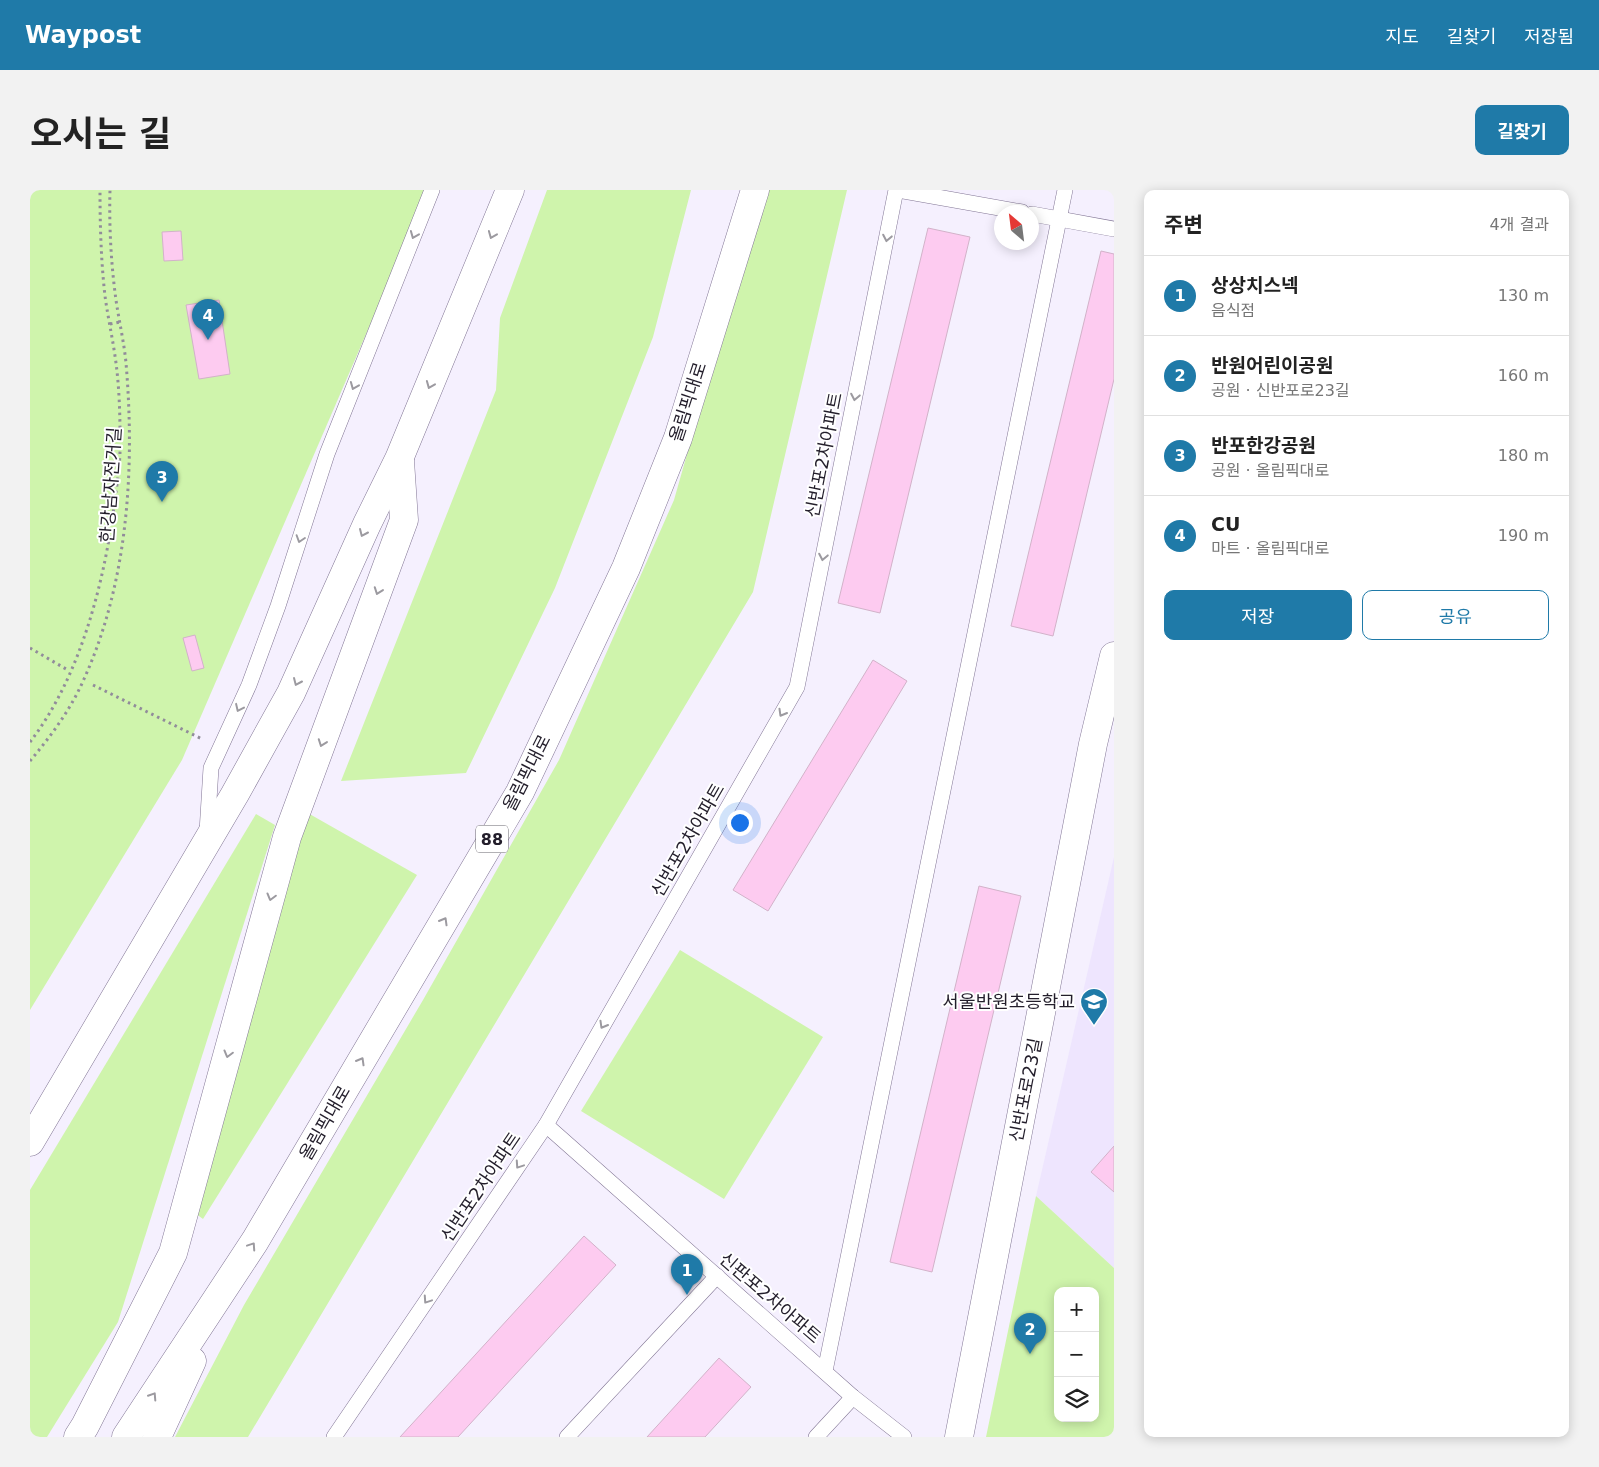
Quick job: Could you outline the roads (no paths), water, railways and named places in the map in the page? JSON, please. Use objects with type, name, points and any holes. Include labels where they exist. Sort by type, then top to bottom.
[{"type":"main road","points":[[30,1142],[292,693],[367,524],[400,459],[510,190]]},
{"type":"main road","name":"올림픽대로","points":[[126,1437],[255,1242],[520,792],[626,568],[678,438],[755,190]]},
{"type":"main road","points":[[78,1437],[86,1426],[173,1253],[287,837],[404,520],[400,459]]},
{"type":"main road","name":"신반포로23길","points":[[959,1437],[1092,753],[1114,656]]},
{"type":"main road","points":[[157,1437],[232,1275]]},
{"type":"lane","points":[[207,841],[211,768],[249,685],[284,588],[327,454],[432,190]]},
{"type":"lane","points":[[897,190],[994,207]]},
{"type":"lane","name":"신반포2차아파트","points":[[334,1437],[546,1125],[797,687],[897,190]]},
{"type":"lane","points":[[825,1371],[1065,190]]},
{"type":"lane","points":[[1039,215],[1114,229]]},
{"type":"lane","name":"신판포2차아파트","points":[[546,1125],[853,1396],[904,1437]]},
{"type":"lane","points":[[567,1437],[717,1276]]},
{"type":"lane","points":[[816,1437],[853,1396]]},
{"type":"place","name":"CU","points":[[208,340]]},
{"type":"place","name":"반포한강공원","points":[[162,502]]},
{"type":"place","name":"서울반원초등학교","points":[[1094,1026]]},
{"type":"place","name":"상상치스넥","points":[[687,1295]]},
{"type":"place","name":"반원어린이공원","points":[[1030,1354]]}]
